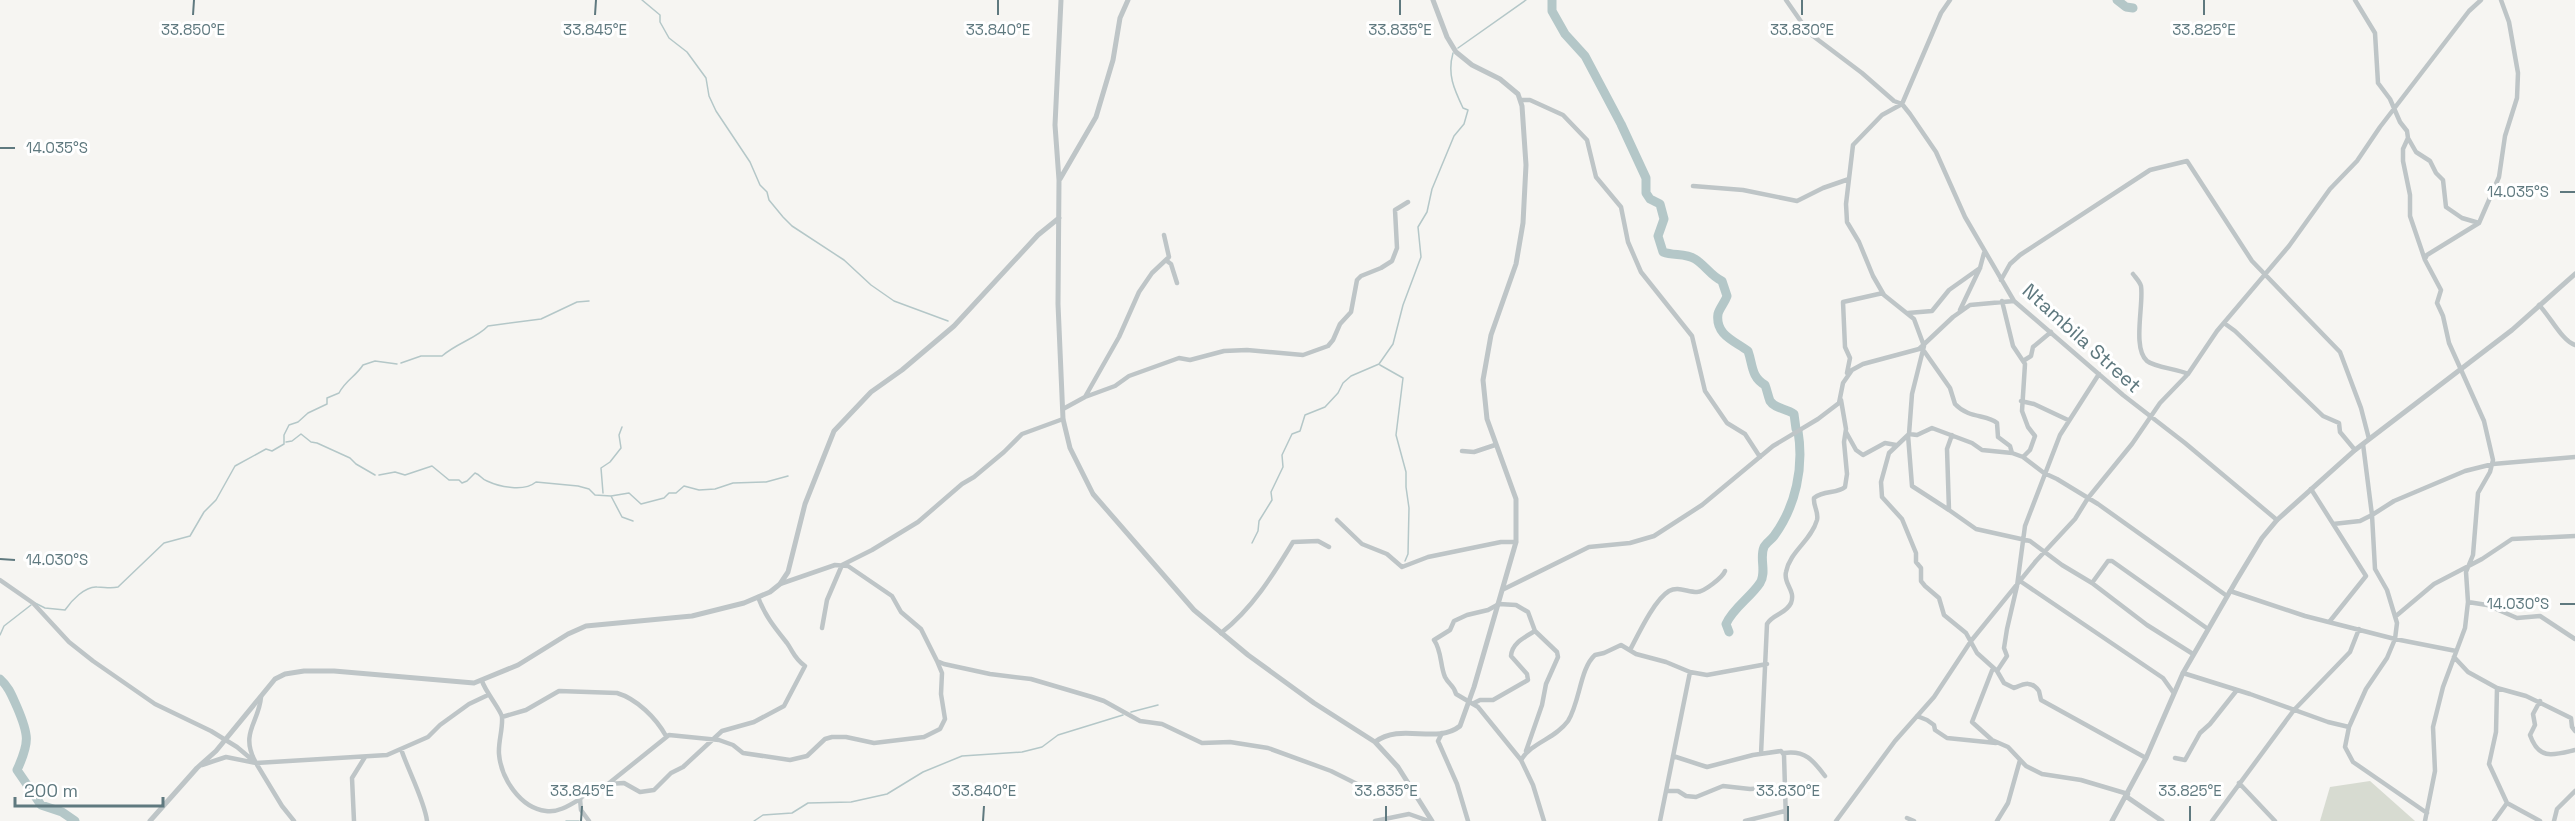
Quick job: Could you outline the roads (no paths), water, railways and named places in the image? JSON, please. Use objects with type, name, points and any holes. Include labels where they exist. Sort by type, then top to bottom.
[{"type":"street","points":[[1062,0],[1056,125],[1059,180],[1058,304],[1063,418],[1065,433],[1089,489],[1183,599],[1221,633],[1314,703],[1375,742],[1412,786],[1431,821]]},
{"type":"street","points":[[1059,180],[1096,117],[1113,60],[1120,18],[1128,0]]},
{"type":"street","points":[[1375,742],[1394,734],[1442,733],[1460,726],[1472,702],[1516,542],[1516,499],[1487,419],[1483,380],[1491,335],[1516,264],[1524,223],[1526,165],[1521,100],[1500,79],[1472,64],[1456,52],[1432,0]]},
{"type":"street","points":[[1786,0],[1809,33],[1862,73],[1886,95],[1902,104]]},
{"type":"street","points":[[1950,0],[1941,13],[1902,104],[1882,115],[1856,139],[1852,151],[1847,222],[1883,293],[1916,322],[1924,348],[1950,388],[1955,404],[1977,417],[1994,420],[1997,423],[1998,437],[2010,446],[2012,453]]},
{"type":"street","points":[[2355,0],[2375,33],[2378,83],[2396,109],[2416,152],[2430,161],[2436,173],[2443,180],[2446,207],[2462,218],[2479,223]]},
{"type":"street","points":[[1836,821],[1895,741],[1946,681],[1971,641],[2018,583],[2075,519],[2088,498],[2160,403],[2188,374],[2224,323],[2289,246],[2330,189],[2350,170],[2380,127],[2469,12],[2481,0]]},
{"type":"street","points":[[2425,260],[2427,255],[2479,223],[2499,177],[2505,136],[2517,98],[2518,73],[2512,35],[2501,0]]},
{"type":"street","points":[[1521,100],[1530,100],[1563,115],[1587,140],[1596,177],[1621,207],[1628,242],[1641,272],[1692,336],[1705,391],[1727,423],[1745,434],[1760,457]]},
{"type":"street","name":"Ntambila Street","points":[[1902,104],[1936,152],[1984,253],[2014,301],[2150,417],[2277,520]]},
{"type":"street","points":[[2408,138],[2403,154],[2410,195],[2408,210],[2425,260],[2441,290],[2438,306],[2443,316],[2449,343],[2484,421],[2493,464],[2478,493],[2470,565],[2466,576],[2468,602],[2462,637],[2433,727],[2435,771],[2425,821]]},
{"type":"street","points":[[2001,280],[2010,264],[2020,255],[2135,178],[2161,165],[2187,160],[2245,251],[2265,275],[2340,352],[2361,408],[2369,439]]},
{"type":"street","points":[[1693,186],[1743,190],[1797,201],[1823,188],[1849,179]]},
{"type":"street","points":[[1063,409],[1084,397],[1115,386],[1129,376],[1179,358],[1190,360],[1224,351],[1247,350],[1303,355],[1328,346],[1340,324],[1351,312],[1357,280],[1392,261],[1397,248],[1395,210],[1408,202]]},
{"type":"street","points":[[780,584],[793,560],[805,504],[834,431],[871,392],[902,370],[954,326],[1038,235],[1059,218]]},
{"type":"street","points":[[1084,397],[1119,337],[1139,292],[1152,273],[1167,261],[1170,251],[1164,235]]},
{"type":"street","points":[[1958,312],[1980,268],[1984,253]]},
{"type":"street","points":[[1167,261],[1171,264],[1177,283]]},
{"type":"street","points":[[1908,313],[1932,312],[1949,290],[1980,268]]},
{"type":"street","points":[[2133,274],[2140,285],[2142,355],[2150,363],[2176,368],[2188,374]]},
{"type":"street","points":[[2112,821],[2128,796],[2173,692],[2193,654],[2262,538],[2277,520],[2355,450],[2462,368],[2575,274]]},
{"type":"street","points":[[1883,293],[1843,302],[1845,346],[1850,358],[1841,388],[1841,400],[1846,432],[1856,450],[1863,455],[1885,443],[1896,445]]},
{"type":"street","points":[[2002,301],[2013,346],[2023,361],[2025,377],[2021,401],[2024,418],[2036,436],[2030,450],[2023,457]]},
{"type":"street","points":[[2014,301],[1970,305],[1958,312],[1924,348],[1912,394],[1908,434],[1912,486],[1976,529],[2030,541],[2092,583],[2147,625],[2193,654]]},
{"type":"street","points":[[2539,305],[2552,319],[2567,342],[2575,345]]},
{"type":"street","points":[[2224,323],[2323,416],[2339,423],[2340,432],[2355,450]]},
{"type":"street","points":[[2023,361],[2031,356],[2033,347],[2051,332]]},
{"type":"street","points":[[1846,376],[1863,364],[1924,348]]},
{"type":"street","points":[[2099,374],[2068,420],[2044,473],[2022,539],[2018,583],[2004,648],[2007,656],[1995,669],[1972,722],[1980,732],[2001,744],[2026,766],[2042,774],[2081,780],[2128,796],[2162,821]]},
{"type":"street","points":[[1503,589],[1589,546],[1648,539],[1702,505],[1733,478],[1751,467],[1760,457],[1795,431],[1826,414],[1841,400]]},
{"type":"street","points":[[2021,401],[2034,404],[2068,420]]},
{"type":"street","points":[[150,821],[226,739],[275,679],[285,674],[304,671],[333,671],[465,684],[482,681],[536,656],[568,634],[586,626],[692,616],[744,603],[780,584],[842,564],[872,550],[918,522],[1004,452],[1022,434],[1063,418]]},
{"type":"street","points":[[2146,758],[2041,700],[2039,691],[2031,684],[2011,687],[2004,683],[1995,669],[1977,653],[1966,633],[1944,615],[1941,601],[1921,581],[1921,568],[1916,562],[1916,553],[1904,524],[1882,497],[1881,482],[1889,453],[1908,434],[1917,435],[1932,428],[1982,450],[2012,453],[2023,457],[2044,473],[2088,498],[2228,594],[2455,654],[2468,672],[2498,688],[2540,701],[2571,718],[2572,728],[2575,731]]},
{"type":"street","points":[[1761,754],[1761,718],[1767,664],[1767,624],[1791,604],[1793,597],[1785,578],[1786,572],[1794,553],[1800,548],[1816,523],[1818,515],[1813,505],[1814,498],[1828,491],[1841,490],[1845,487],[1847,474],[1844,439],[1846,432]]},
{"type":"street","points":[[1949,510],[1947,449],[1952,435]]},
{"type":"street","points":[[2363,444],[2372,515],[2375,569],[2387,590],[2396,616],[2395,639],[2382,668],[2366,689],[2344,743],[2350,759],[2427,813]]},
{"type":"street","points":[[1461,451],[1474,452],[1495,445]]},
{"type":"street","points":[[2333,524],[2360,520],[2394,501],[2465,471],[2493,464],[2575,458]]},
{"type":"street","points":[[2311,489],[2366,576]]},
{"type":"street","points":[[1336,520],[1362,544],[1387,554],[1402,567],[1428,557],[1501,542],[1516,542]]},
{"type":"street","points":[[2396,616],[2434,584],[2512,539],[2575,536]]},
{"type":"street","points":[[1221,633],[1249,608],[1283,561],[1293,542],[1318,541],[1329,547]]},
{"type":"street","points":[[2092,583],[2108,561],[2112,561],[2208,629]]},
{"type":"street","points":[[822,628],[827,600],[842,564]]},
{"type":"street","points":[[608,784],[666,736],[672,735],[719,740],[734,745],[743,753],[790,760],[807,756],[825,739],[832,737],[846,737],[874,743],[930,735],[940,729],[945,719],[941,694],[942,673],[921,629],[901,612],[892,596],[849,566],[842,564]]},
{"type":"street","points":[[2330,621],[2366,576],[2375,569]]},
{"type":"street","points":[[1629,650],[1641,625],[1665,594],[1679,589],[1700,591],[1721,579],[1725,571]]},
{"type":"street","points":[[0,580],[33,603],[69,642],[93,661],[155,704],[226,739],[256,763]]},
{"type":"street","points":[[2018,583],[2163,678],[2173,692]]},
{"type":"street","points":[[482,681],[502,717],[498,753],[500,763],[519,797],[535,808],[547,812],[562,809],[580,799],[587,792],[608,784],[624,783],[640,792],[654,790],[722,731],[754,722],[784,706],[802,674],[805,666],[795,658],[789,646],[772,626],[758,597]]},
{"type":"street","points":[[2468,602],[2487,605],[2517,618],[2540,616],[2575,639]]},
{"type":"street","points":[[1521,760],[1526,752],[1542,705],[1546,684],[1558,657],[1557,652],[1535,631],[1528,612],[1516,605],[1499,604],[1454,621],[1450,630],[1434,640],[1442,657],[1444,677],[1455,686],[1456,694],[1472,702],[1521,760],[1533,784],[1544,821]]},
{"type":"street","points":[[2212,821],[2294,710],[2350,652],[2359,628]]},
{"type":"street","points":[[1472,702],[1493,699],[1528,680],[1527,674],[1511,656],[1512,649],[1520,640],[1535,631]]},
{"type":"street","points":[[1526,752],[1550,739],[1568,720],[1592,657],[1621,645],[1690,672],[1711,675],[1767,664]]},
{"type":"street","points":[[938,661],[990,674],[1031,679],[1092,697],[1104,701],[1140,722],[1162,724],[1202,743],[1230,742],[1269,748],[1331,771],[1377,794],[1412,786]]},
{"type":"street","points":[[1660,821],[1690,672]]},
{"type":"street","points":[[2183,673],[2349,727]]},
{"type":"street","points":[[2498,688],[2496,732],[2489,764],[2507,803],[2540,821]]},
{"type":"street","points":[[2175,758],[2185,760],[2200,734],[2237,690]]},
{"type":"street","points":[[502,717],[526,710],[559,691],[617,693],[626,696],[646,711],[658,723],[666,736]]},
{"type":"street","points":[[197,768],[226,757],[256,763],[387,755],[428,737],[440,725],[469,704],[488,695]]},
{"type":"street","points":[[261,697],[252,721],[249,742],[256,763],[282,806],[294,821]]},
{"type":"street","points":[[2540,701],[2533,714],[2535,725],[2530,735],[2534,746],[2539,751],[2554,756],[2575,750]]},
{"type":"street","points":[[1917,716],[1928,720],[1934,725],[1935,730],[1947,738],[2001,744]]},
{"type":"street","points":[[1442,733],[1438,741],[1457,784],[1468,821]]},
{"type":"street","points":[[400,749],[418,798],[425,807],[427,821]]},
{"type":"street","points":[[1673,756],[1707,767],[1778,751],[1799,753],[1811,757],[1825,776]]},
{"type":"street","points":[[1784,753],[1786,821]]},
{"type":"street","points":[[354,821],[352,778],[365,757]]},
{"type":"street","points":[[1996,821],[2008,803],[2020,760]]},
{"type":"street","points":[[2238,783],[2275,821]]},
{"type":"street","points":[[1667,790],[1696,797],[1720,787],[1750,789],[1784,787]]},
{"type":"street","points":[[2554,821],[2557,808],[2575,791]]},
{"type":"street","points":[[580,799],[581,810],[589,821]]},
{"type":"street","points":[[2494,821],[2507,803]]},
{"type":"street","points":[[1745,821],[1785,811]]},
{"type":"street","points":[[1375,821],[1409,814],[1431,821]]},
{"type":"street","points":[[1907,818],[1914,821]]},
{"type":"waterway","points":[[642,0],[660,15],[660,22],[669,38],[687,52],[706,78],[709,96],[716,111],[750,162],[769,200],[783,217],[792,226],[844,260],[871,285],[894,301],[948,321]]},
{"type":"waterway","points":[[1458,48],[1526,0]]},
{"type":"waterway","points":[[1552,0],[1552,11],[1565,34],[1585,56],[1621,124],[1646,178],[1646,193],[1650,199],[1660,204],[1664,219],[1658,236],[1663,252],[1695,259],[1722,281],[1727,296],[1718,314],[1720,327],[1727,337],[1748,351],[1755,374],[1765,385],[1770,401],[1775,406],[1794,414],[1796,429]]},
{"type":"waterway","points":[[2117,0],[2126,7],[2133,8]]},
{"type":"waterway","points":[[1252,543],[1258,531],[1259,521],[1272,500],[1271,492],[1283,467],[1282,455],[1292,434],[1300,431],[1305,415],[1325,407],[1351,376],[1379,364],[1393,344],[1403,305],[1421,257],[1418,227],[1427,212],[1432,189],[1454,136],[1464,124],[1468,110],[1463,108],[1452,81],[1453,53]]},
{"type":"waterway","points":[[401,363],[421,356],[442,356],[488,326],[541,319],[577,302],[589,301]]},
{"type":"waterway","points":[[35,603],[45,608],[65,610],[83,591],[92,587],[118,587],[164,543],[190,536],[204,512],[216,500],[235,466],[266,449],[272,451],[284,444],[284,435],[289,425],[327,404],[327,398],[339,393],[363,365],[375,361],[397,364]]},
{"type":"waterway","points":[[1380,365],[1403,378],[1396,435],[1406,472],[1409,508],[1408,554],[1405,561]]},
{"type":"waterway","points":[[603,493],[601,468],[610,462],[621,448],[619,435],[622,427]]},
{"type":"waterway","points":[[1729,632],[1726,624],[1729,618],[1762,579],[1764,547],[1782,524],[1793,499],[1799,472],[1798,431]]},
{"type":"waterway","points":[[286,442],[292,441],[301,434],[311,442],[350,458],[375,475]]},
{"type":"waterway","points":[[379,475],[395,472],[405,475],[432,466],[449,480],[459,480],[462,483],[475,473],[492,483],[512,488],[525,487],[536,482],[578,486],[589,489],[595,495],[611,496],[622,517],[633,521]]},
{"type":"waterway","points":[[611,496],[629,493],[641,504],[664,498],[669,493],[676,493],[684,486],[699,490],[715,489],[733,483],[766,482],[788,476]]},
{"type":"waterway","points":[[0,635],[4,626],[31,605]]},
{"type":"waterway","points":[[0,679],[12,695],[26,732],[26,745],[17,770],[41,805],[62,812],[75,821]]},
{"type":"waterway","points":[[1131,712],[1158,705]]},
{"type":"waterway","points":[[754,821],[763,815],[792,813],[808,803],[851,802],[887,794],[923,772],[962,756],[1022,752],[1042,747],[1058,735],[1123,715]]},
{"type":"waterway","points":[[566,821],[579,821]]}]
